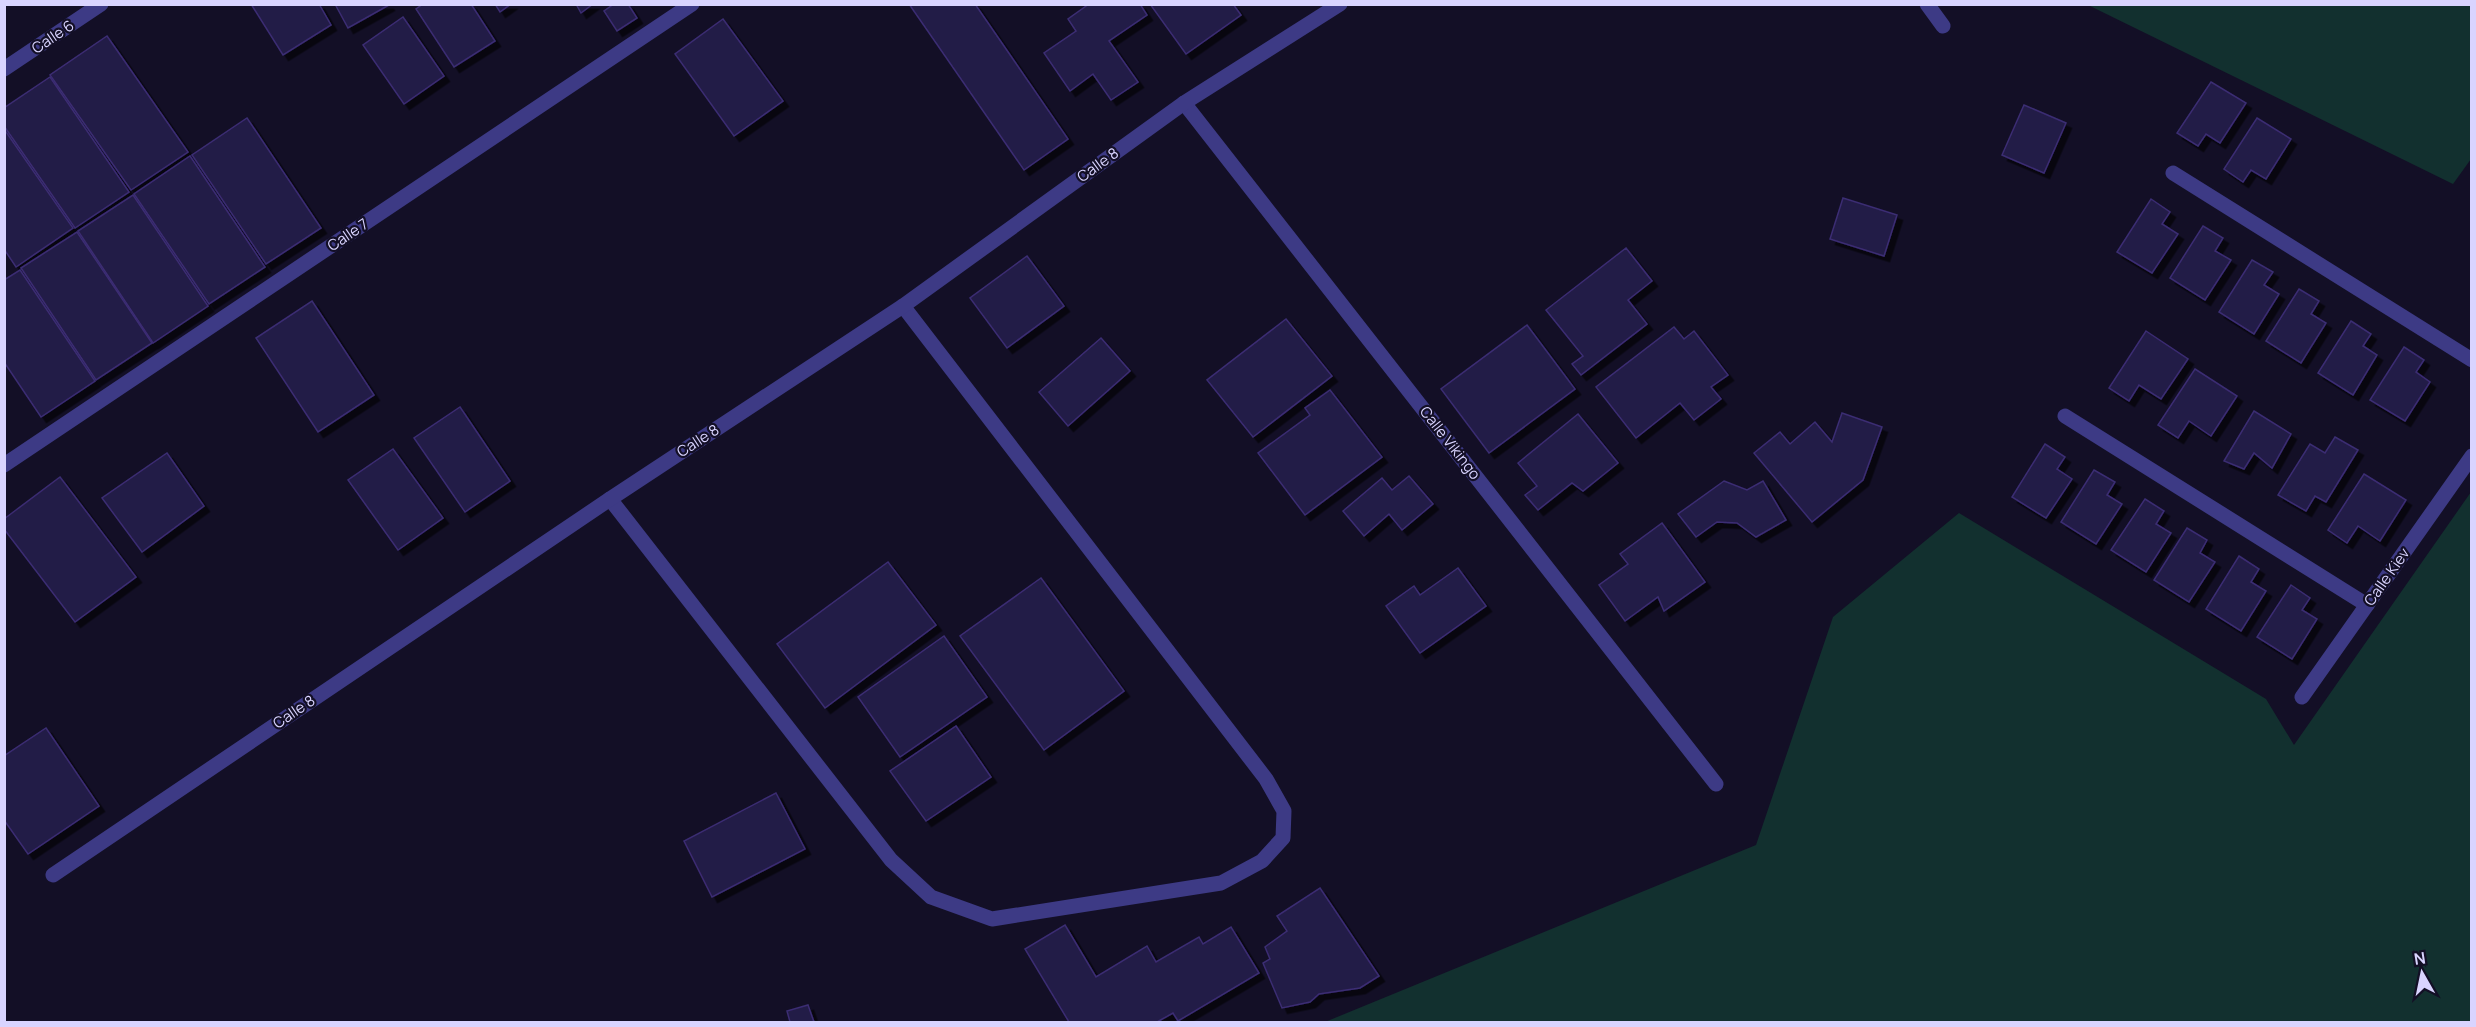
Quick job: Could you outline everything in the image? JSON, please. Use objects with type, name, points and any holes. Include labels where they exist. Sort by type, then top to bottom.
[{"type":"street","name":"Calle 6","points":[[4,69],[101,4]]},
{"type":"street","name":"Calle 7","points":[[4,465],[692,4]]},
{"type":"street","name":"Calle 8","points":[[53,875],[610,499],[903,306],[1184,103],[1340,4]]},
{"type":"street","points":[[1927,4],[1944,26]]},
{"type":"street","name":"Calle Vikingo","points":[[1184,103],[1716,784]]},
{"type":"street","points":[[2173,173],[2472,360]]},
{"type":"street","points":[[610,499],[891,860],[931,897],[992,919],[1221,883],[1262,861],[1283,838],[1284,811],[1266,779],[903,306]]},
{"type":"street","points":[[2065,416],[2367,605]]},
{"type":"street","name":"Calle Kiev","points":[[2302,697],[2472,456]]},
{"type":"green space","points":[[2088,5],[2471,5],[2471,159],[2453,184]]},
{"type":"green space","points":[[2471,492],[2470,1022],[1325,1022],[1756,845],[1833,617],[1959,513],[2266,699],[2294,745]]},
{"type":"building","points":[[251,4],[319,4],[331,25],[283,55]]},
{"type":"building","points":[[335,4],[388,4],[389,5],[348,28]]},
{"type":"building","points":[[423,4],[471,4],[495,41],[454,67],[416,9]]},
{"type":"building","points":[[495,4],[511,4],[500,12]]},
{"type":"building","points":[[576,4],[593,4],[581,13]]},
{"type":"building","points":[[614,4],[628,4],[637,18],[617,31],[604,11]]},
{"type":"building","points":[[909,4],[975,4],[1068,139],[1024,170]]},
{"type":"building","points":[[1089,4],[1140,4],[1147,15],[1109,41],[1138,82],[1111,100],[1093,74],[1070,91],[1044,53],[1076,31],[1068,19]]},
{"type":"building","points":[[1150,4],[1233,4],[1241,15],[1186,54]]},
{"type":"building","points":[[403,17],[444,76],[404,104],[363,45]]},
{"type":"building","points":[[723,19],[783,101],[734,136],[675,54]]},
{"type":"building","points":[[107,36],[188,152],[131,190],[50,75]]},
{"type":"building","points":[[50,77],[129,192],[75,228],[4,126],[4,108]]},
{"type":"building","points":[[2211,82],[2246,103],[2220,143],[2206,134],[2198,146],[2177,133]]},
{"type":"building","points":[[2024,105],[2066,123],[2044,173],[2002,155]]},
{"type":"building","points":[[247,118],[321,228],[266,264],[192,155]]},
{"type":"building","points":[[2257,118],[2291,139],[2266,179],[2251,170],[2243,182],[2224,169]]},
{"type":"building","points":[[4,129],[73,228],[16,267],[4,249]]},
{"type":"building","points":[[190,156],[265,267],[209,304],[134,194]]},
{"type":"building","points":[[133,195],[208,306],[153,343],[78,231]]},
{"type":"building","points":[[1843,198],[1897,215],[1884,256],[1830,239]]},
{"type":"building","points":[[2151,199],[2170,212],[2162,224],[2178,234],[2152,273],[2117,252]]},
{"type":"building","points":[[2203,226],[2223,238],[2215,251],[2231,260],[2205,300],[2170,278]]},
{"type":"building","points":[[77,232],[152,343],[96,380],[21,268]]},
{"type":"building","points":[[1626,248],[1652,281],[1628,300],[1647,324],[1581,375],[1572,364],[1583,356],[1546,310]]},
{"type":"building","points":[[1027,256],[1064,306],[1007,348],[970,298]]},
{"type":"building","points":[[2252,260],[2273,272],[2264,285],[2279,294],[2254,334],[2219,312]]},
{"type":"building","points":[[20,270],[95,381],[41,417],[4,362],[4,280]]},
{"type":"building","points":[[2299,289],[2319,301],[2311,314],[2326,323],[2301,363],[2266,341]]},
{"type":"building","points":[[312,301],[374,395],[318,432],[256,338]]},
{"type":"building","points":[[1286,319],[1332,376],[1253,437],[1207,380]]},
{"type":"building","points":[[2351,321],[2371,334],[2363,346],[2377,355],[2353,395],[2318,373]]},
{"type":"building","points":[[1527,325],[1575,389],[1489,453],[1441,389]]},
{"type":"building","points":[[1674,327],[1684,339],[1694,331],[1728,375],[1711,387],[1721,399],[1694,420],[1680,403],[1636,438],[1596,387]]},
{"type":"building","points":[[2146,331],[2188,359],[2161,399],[2139,385],[2129,401],[2109,388]]},
{"type":"building","points":[[1101,338],[1130,371],[1068,426],[1039,392]]},
{"type":"building","points":[[2404,347],[2424,360],[2416,372],[2430,382],[2405,421],[2370,400]]},
{"type":"building","points":[[2195,369],[2237,396],[2211,436],[2189,421],[2178,438],[2158,425]]},
{"type":"building","points":[[1330,390],[1382,457],[1305,515],[1258,453],[1310,415],[1305,408]]},
{"type":"building","points":[[460,407],[510,481],[465,512],[414,438]]},
{"type":"building","points":[[2254,411],[2291,434],[2272,468],[2254,453],[2244,469],[2224,461]]},
{"type":"building","points":[[1842,413],[1882,427],[1863,480],[1812,522],[1754,453],[1780,432],[1790,444],[1815,422],[1832,442]]},
{"type":"building","points":[[1578,414],[1618,463],[1583,491],[1572,483],[1538,510],[1525,495],[1537,486],[1518,463]]},
{"type":"building","points":[[2335,437],[2358,450],[2326,502],[2315,496],[2306,511],[2278,495],[2310,444],[2325,453]]},
{"type":"building","points":[[2045,444],[2065,457],[2057,469],[2072,479],[2046,518],[2012,497]]},
{"type":"building","points":[[393,449],[443,518],[398,550],[348,480]]},
{"type":"building","points":[[167,453],[204,506],[142,552],[102,498]]},
{"type":"building","points":[[2094,470],[2115,482],[2107,495],[2122,504],[2096,544],[2061,522]]},
{"type":"building","points":[[2364,474],[2406,500],[2380,541],[2358,526],[2347,543],[2328,530]]},
{"type":"building","points":[[1409,476],[1433,504],[1402,530],[1389,514],[1364,536],[1343,511],[1382,478],[1392,490]]},
{"type":"building","points":[[60,477],[136,577],[75,622],[4,529],[4,519]]},
{"type":"building","points":[[1724,481],[1747,490],[1763,481],[1786,520],[1756,537],[1737,523],[1717,522],[1696,537],[1678,514]]},
{"type":"building","points":[[2145,499],[2164,511],[2156,524],[2171,533],[2146,572],[2111,550]]},
{"type":"building","points":[[1662,523],[1705,582],[1664,611],[1658,597],[1625,621],[1599,585],[1628,564],[1620,554]]},
{"type":"building","points":[[2187,528],[2207,540],[2200,553],[2215,562],[2189,602],[2154,580]]},
{"type":"building","points":[[2239,556],[2259,569],[2251,582],[2266,591],[2241,631],[2206,609]]},
{"type":"building","points":[[888,562],[936,625],[825,708],[777,644]]},
{"type":"building","points":[[1458,568],[1486,606],[1420,653],[1386,606],[1414,586],[1420,595]]},
{"type":"building","points":[[1041,578],[1124,691],[1044,750],[960,636]]},
{"type":"building","points":[[2291,585],[2310,598],[2302,610],[2317,619],[2292,659],[2257,637]]},
{"type":"building","points":[[944,636],[987,697],[900,757],[858,697]]},
{"type":"building","points":[[956,726],[991,777],[926,821],[890,771]]},
{"type":"building","points":[[46,728],[99,806],[28,854],[4,820],[4,756]]},
{"type":"building","points":[[776,793],[805,849],[712,897],[684,841]]},
{"type":"building","points":[[1320,888],[1379,976],[1360,988],[1319,994],[1310,1002],[1282,1008],[1263,963],[1270,959],[1265,947],[1287,931],[1277,916]]},
{"type":"building","points":[[1065,925],[1096,977],[1147,946],[1156,962],[1199,937],[1203,944],[1231,927],[1259,973],[1178,1021],[1173,1013],[1157,1022],[1069,1022],[1025,949]]},
{"type":"building","points":[[808,1005],[814,1022],[790,1022],[787,1011]]}]
